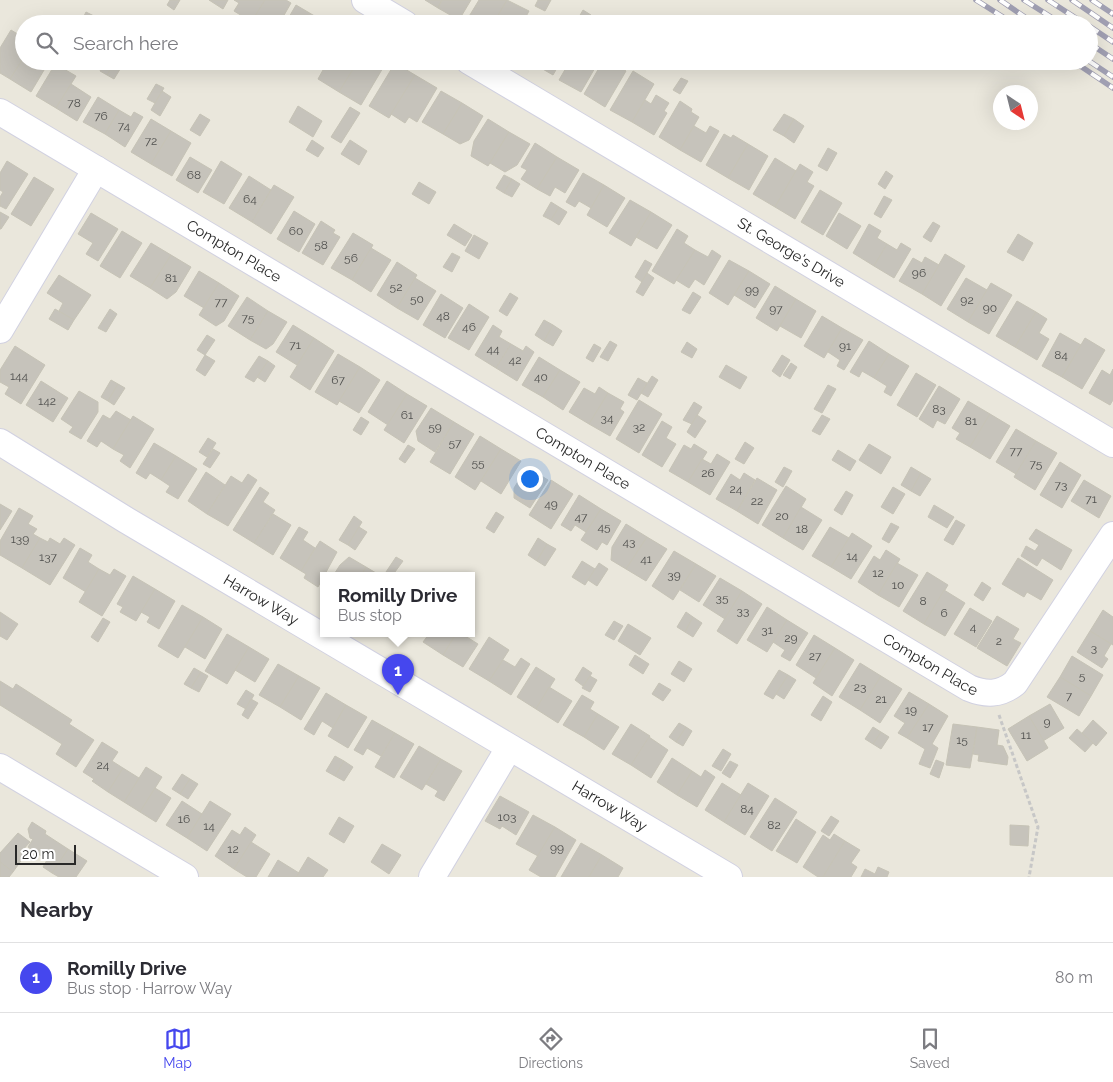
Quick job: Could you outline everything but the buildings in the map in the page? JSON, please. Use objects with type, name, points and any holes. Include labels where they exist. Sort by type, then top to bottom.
[{"type":"street","points":[[366,0],[390,15]]},
{"type":"street","name":"St. George's Drive","points":[[484,70],[1113,444]]},
{"type":"street","name":"Compton Place","points":[[0,112],[968,688],[986,694],[995,693],[1009,688],[1023,674],[1113,535]]},
{"type":"street","points":[[0,330],[96,169]]},
{"type":"street","name":"Harrow Way","points":[[0,442],[126,520],[320,635]]},
{"type":"street","name":"Harrow Way","points":[[323,637],[730,877]]},
{"type":"street","points":[[432,877],[509,748]]},
{"type":"street","points":[[2,773],[185,877]]},
{"type":"path","points":[[995,693],[996,707],[1038,827],[1029,877]]},
{"type":"railway","points":[[976,0],[1000,15]]},
{"type":"railway","points":[[1000,0],[1022,15]]},
{"type":"railway","points":[[1024,0],[1048,15]]},
{"type":"railway","points":[[1048,0],[1071,15]]},
{"type":"railway","points":[[1072,0],[1094,15]]},
{"type":"railway","points":[[1092,0],[1113,14]]},
{"type":"railway","points":[[1098,18],[1113,28]]},
{"type":"railway","points":[[1098,32],[1113,42]]},
{"type":"railway","points":[[1098,49],[1113,59]]},
{"type":"railway","points":[[1098,67],[1113,77]]},
{"type":"railway","points":[[1086,70],[1113,88]]},
{"type":"place","name":"Romilly Drive","points":[[398,695]]}]
